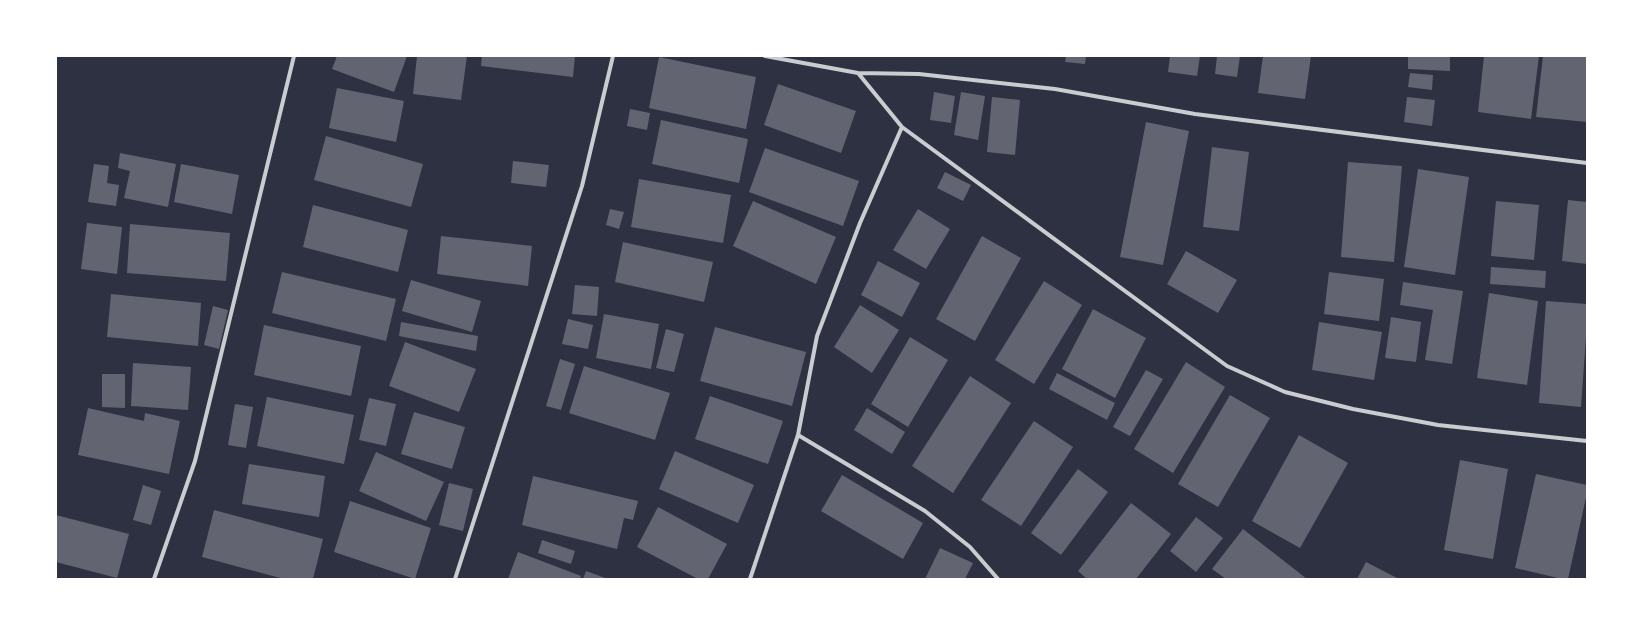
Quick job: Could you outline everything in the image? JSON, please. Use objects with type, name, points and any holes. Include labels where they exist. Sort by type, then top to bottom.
[{"type":"street","points":[[154,579],[195,461],[294,56]]},
{"type":"street","points":[[456,579],[582,186],[613,56]]},
{"type":"street","points":[[765,56],[858,73],[919,74],[1055,89],[1195,114],[1587,163]]},
{"type":"street","points":[[858,73],[902,127],[1227,366],[1285,392],[1353,409],[1438,425],[1587,441]]},
{"type":"street","points":[[750,579],[798,435],[817,336],[860,223],[902,127]]},
{"type":"street","points":[[798,435],[925,511],[970,547],[998,579]]},
{"type":"building","points":[[337,56],[407,56],[394,92],[332,69]]},
{"type":"building","points":[[417,56],[467,56],[461,100],[413,94]]},
{"type":"building","points":[[482,56],[575,56],[573,77],[481,66]]},
{"type":"building","points":[[1066,56],[1086,56],[1085,64],[1065,62]]},
{"type":"building","points":[[1170,56],[1200,56],[1197,76],[1168,72]]},
{"type":"building","points":[[1217,56],[1240,56],[1237,77],[1215,74]]},
{"type":"building","points":[[1263,56],[1311,56],[1305,99],[1258,93]]},
{"type":"building","points":[[1408,56],[1450,56],[1450,71],[1408,69]]},
{"type":"building","points":[[1484,56],[1539,56],[1531,119],[1478,112]]},
{"type":"building","points":[[1543,56],[1587,56],[1587,122],[1536,117]]},
{"type":"building","points":[[659,57],[756,77],[746,129],[649,108]]},
{"type":"building","points":[[1410,73],[1433,75],[1432,90],[1408,87]]},
{"type":"building","points":[[778,84],[856,111],[841,153],[764,125]]},
{"type":"building","points":[[337,88],[404,101],[396,142],[329,128]]},
{"type":"building","points":[[934,92],[955,96],[951,123],[930,120]]},
{"type":"building","points":[[961,92],[985,96],[978,140],[954,135]]},
{"type":"building","points":[[992,97],[1020,100],[1015,155],[987,152]]},
{"type":"building","points":[[1407,97],[1435,100],[1432,126],[1404,122]]},
{"type":"building","points":[[630,109],[650,113],[647,130],[627,126]]},
{"type":"building","points":[[661,120],[748,139],[739,183],[652,164]]},
{"type":"building","points":[[1146,122],[1189,131],[1163,265],[1120,257]]},
{"type":"building","points":[[326,136],[423,164],[411,207],[314,180]]},
{"type":"building","points":[[1212,147],[1249,152],[1239,231],[1203,227]]},
{"type":"building","points":[[765,148],[859,181],[843,226],[749,192]]},
{"type":"building","points":[[120,153],[176,164],[168,207],[124,198],[130,171],[118,168]]},
{"type":"building","points":[[513,161],[549,165],[546,187],[511,183]]},
{"type":"building","points":[[1348,162],[1402,166],[1394,262],[1341,257]]},
{"type":"building","points":[[94,164],[109,166],[107,183],[119,185],[116,206],[88,202]]},
{"type":"building","points":[[181,164],[239,175],[232,214],[174,202]]},
{"type":"building","points":[[1418,169],[1469,177],[1455,275],[1404,267]]},
{"type":"building","points":[[945,172],[971,185],[963,201],[937,188]]},
{"type":"building","points":[[639,179],[731,195],[723,243],[631,227]]},
{"type":"building","points":[[1568,200],[1587,202],[1587,264],[1562,261]]},
{"type":"building","points":[[753,201],[836,237],[816,284],[733,246]]},
{"type":"building","points":[[1496,201],[1539,205],[1534,260],[1491,256]]},
{"type":"building","points":[[313,205],[408,230],[398,272],[303,247]]},
{"type":"building","points":[[610,209],[624,212],[619,229],[606,225]]},
{"type":"building","points":[[918,209],[950,229],[926,269],[893,250]]},
{"type":"building","points":[[87,223],[122,227],[117,274],[81,269]]},
{"type":"building","points":[[130,224],[230,233],[226,281],[127,273]]},
{"type":"building","points":[[441,236],[532,246],[528,286],[437,274]]},
{"type":"building","points":[[982,236],[1021,258],[975,341],[936,319]]},
{"type":"building","points":[[623,242],[713,262],[704,302],[615,282]]},
{"type":"building","points":[[1186,251],[1237,280],[1218,313],[1167,284]]},
{"type":"building","points":[[878,261],[920,283],[902,317],[861,295]]},
{"type":"building","points":[[1491,267],[1546,271],[1545,288],[1490,284]]},
{"type":"building","points":[[282,272],[396,299],[386,341],[272,313]]},
{"type":"building","points":[[1329,272],[1384,279],[1379,321],[1324,314]]},
{"type":"building","points":[[411,280],[481,301],[472,332],[402,311]]},
{"type":"building","points":[[1044,281],[1082,305],[1034,384],[995,360]]},
{"type":"building","points":[[1403,282],[1463,291],[1452,364],[1425,360],[1433,310],[1400,305]]},
{"type":"building","points":[[575,285],[599,287],[597,316],[572,314]]},
{"type":"building","points":[[1489,293],[1538,301],[1527,385],[1477,378]]},
{"type":"building","points":[[111,294],[201,303],[198,346],[107,337]]},
{"type":"building","points":[[1546,301],[1587,304],[1581,407],[1539,403]]},
{"type":"building","points":[[860,305],[899,330],[872,373],[834,347]]},
{"type":"building","points":[[213,306],[228,310],[219,349],[204,345]]},
{"type":"building","points":[[1093,309],[1146,338],[1115,398],[1062,369]]},
{"type":"building","points":[[604,314],[659,324],[651,369],[596,358]]},
{"type":"building","points":[[1391,317],[1421,322],[1416,362],[1385,358]]},
{"type":"building","points":[[568,319],[593,325],[588,349],[562,344]]},
{"type":"building","points":[[401,322],[478,336],[476,351],[399,336]]},
{"type":"building","points":[[1319,322],[1382,332],[1374,380],[1312,370]]},
{"type":"building","points":[[264,325],[361,346],[351,396],[254,375]]},
{"type":"building","points":[[715,327],[806,352],[792,406],[700,381]]},
{"type":"building","points":[[666,329],[684,334],[674,372],[656,368]]},
{"type":"building","points":[[910,337],[948,360],[908,427],[871,404]]},
{"type":"building","points":[[405,342],[476,369],[459,412],[389,386]]},
{"type":"building","points":[[560,359],[575,364],[561,410],[546,406]]},
{"type":"building","points":[[1186,362],[1225,387],[1173,473],[1134,449]]},
{"type":"building","points":[[133,363],[191,367],[188,410],[131,406]]},
{"type":"building","points":[[584,366],[670,393],[655,440],[569,413]]},
{"type":"building","points":[[1146,370],[1163,379],[1130,436],[1113,427]]},
{"type":"building","points":[[1057,373],[1115,403],[1107,420],[1049,389]]},
{"type":"building","points":[[102,374],[125,374],[125,408],[102,407]]},
{"type":"building","points":[[970,376],[1011,403],[953,493],[912,466]]},
{"type":"building","points":[[1230,395],[1270,418],[1218,507],[1178,484]]},
{"type":"building","points":[[710,396],[783,421],[768,464],[695,439]]},
{"type":"building","points":[[267,397],[354,415],[344,464],[257,446]]},
{"type":"building","points":[[369,398],[396,404],[386,446],[359,440]]},
{"type":"building","points":[[235,404],[253,407],[246,448],[228,445]]},
{"type":"building","points":[[88,408],[144,421],[145,413],[180,421],[169,474],[78,455]]},
{"type":"building","points":[[867,408],[905,432],[892,454],[854,430]]},
{"type":"building","points":[[414,412],[465,427],[452,469],[401,454]]},
{"type":"building","points":[[1034,421],[1073,447],[1021,526],[981,500]]},
{"type":"building","points":[[1299,435],[1348,463],[1300,548],[1252,521]]},
{"type":"building","points":[[675,451],[754,485],[738,523],[659,489]]},
{"type":"building","points":[[376,452],[444,482],[426,521],[359,491]]},
{"type":"building","points":[[1460,460],[1508,469],[1493,559],[1444,550]]},
{"type":"building","points":[[249,464],[325,476],[319,517],[242,504]]},
{"type":"building","points":[[1078,469],[1108,492],[1061,555],[1031,533]]},
{"type":"building","points":[[1536,474],[1587,485],[1587,493],[1568,579],[1562,579],[1515,568]]},
{"type":"building","points":[[842,475],[923,523],[903,559],[821,511]]},
{"type":"building","points":[[533,476],[638,501],[633,520],[624,518],[617,549],[522,525]]},
{"type":"building","points":[[449,483],[473,489],[463,531],[439,525]]},
{"type":"building","points":[[143,485],[161,491],[151,525],[133,520]]},
{"type":"building","points":[[350,501],[431,528],[415,579],[334,552]]},
{"type":"building","points":[[1131,503],[1171,534],[1136,579],[1087,579],[1078,571]]},
{"type":"building","points":[[658,507],[727,544],[708,579],[698,579],[637,547]]},
{"type":"building","points":[[214,510],[323,539],[313,579],[284,579],[202,557]]},
{"type":"building","points":[[56,515],[129,534],[117,578],[56,562]]},
{"type":"building","points":[[1196,517],[1223,538],[1196,572],[1170,551]]},
{"type":"building","points":[[1243,529],[1307,579],[1226,579],[1212,569]]},
{"type":"building","points":[[542,540],[575,551],[571,564],[538,553]]},
{"type":"building","points":[[940,548],[973,563],[965,579],[925,579]]},
{"type":"building","points":[[518,552],[581,576],[580,579],[508,579]]},
{"type":"building","points":[[1366,562],[1399,579],[1357,579]]},
{"type":"building","points":[[586,571],[608,579],[583,579]]}]
